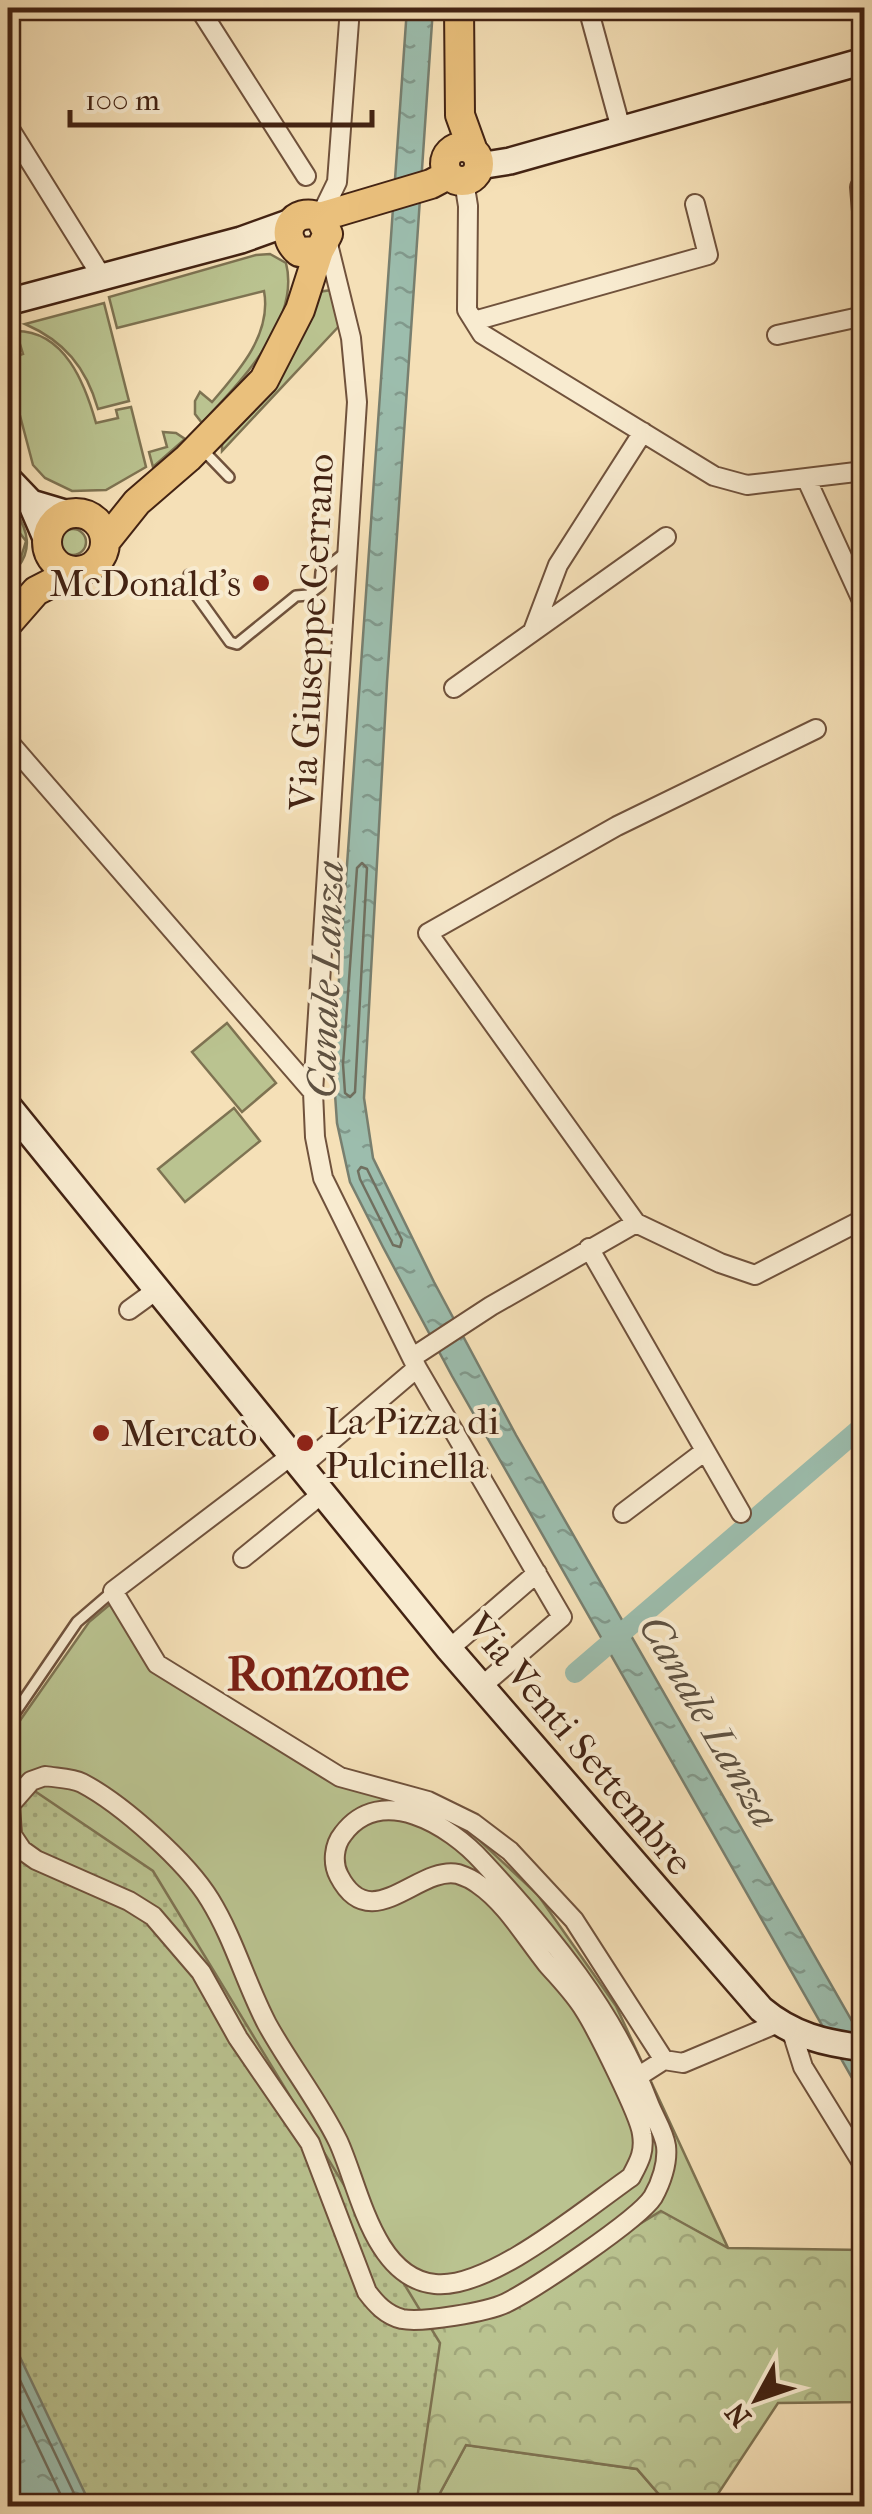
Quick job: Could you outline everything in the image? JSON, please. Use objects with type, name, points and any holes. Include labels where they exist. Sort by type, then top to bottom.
[{"type":"main road","points":[[458,168],[459,8]]},
{"type":"main road","points":[[8,622],[36,591],[100,560],[106,542],[138,502],[200,447],[264,380],[300,310],[307,284],[311,237],[348,198],[458,168],[510,162],[864,61]]},
{"type":"main road","points":[[8,302],[241,240],[311,237]]},
{"type":"main road","points":[[8,479],[30,503],[58,565],[75,572]]},
{"type":"main road","points":[[36,591],[54,523],[77,514],[138,502]]},
{"type":"main road","points":[[30,503],[77,514],[99,524],[106,542]]},
{"type":"main road","name":"Via Venti Settembre","points":[[8,1106],[449,1649],[704,1946],[785,2027]]},
{"type":"main road","points":[[785,2027],[825,2042],[864,2048]]},
{"type":"street","points":[[199,8],[306,176]]},
{"type":"street","points":[[348,198],[350,8]]},
{"type":"street","points":[[588,8],[620,129]]},
{"type":"street","points":[[8,126],[102,277]]},
{"type":"street","points":[[458,168],[468,206],[468,310],[482,334],[714,476],[747,484],[864,471]]},
{"type":"street","points":[[864,180],[860,187],[864,236]]},
{"type":"street","points":[[474,321],[708,255],[695,204]]},
{"type":"street","name":"Via Giuseppe Cerrano","points":[[311,237],[344,302],[356,372],[313,1092],[315,1137],[324,1178],[562,1617],[482,1686]]},
{"type":"street","points":[[777,335],[864,316]]},
{"type":"street","points":[[533,632],[558,565],[643,432]]},
{"type":"street","points":[[806,478],[864,606]]},
{"type":"street","points":[[454,688],[666,537]]},
{"type":"street","points":[[816,729],[617,826],[428,933],[636,1223],[720,1263],[756,1275],[864,1220]]},
{"type":"street","points":[[8,740],[313,1092]]},
{"type":"street","points":[[636,1223],[491,1306],[419,1357],[297,1460],[113,1590],[156,1664],[340,1776],[428,1801],[474,1823],[510,1851],[574,1920],[664,2060]]},
{"type":"street","points":[[589,1248],[741,1513]]},
{"type":"street","points":[[129,1310],[158,1289]]},
{"type":"street","points":[[623,1513],[706,1451]]},
{"type":"street","points":[[243,1558],[323,1493]]},
{"type":"street","points":[[449,1649],[537,1573]]},
{"type":"street","points":[[45,1776],[80,1782],[123,1813],[191,1872],[228,1934],[266,2022],[330,2124],[383,2251],[406,2273],[432,2284],[460,2284],[503,2265],[631,2177],[643,2154],[642,2131],[584,2010],[500,1905],[478,1884],[460,1874],[439,1872],[404,1893],[373,1902],[351,1894],[336,1872],[335,1844],[354,1818],[381,1808],[416,1815],[468,1845],[510,1890],[596,1998],[639,2076],[666,2146],[664,2173],[651,2199],[625,2224],[504,2304],[437,2318],[402,2319],[378,2307],[367,2292],[310,2143],[238,2038],[202,1972],[153,1916],[22,1850],[10,1834],[10,1805],[31,1781],[45,1776]]},
{"type":"street","points":[[639,2076],[664,2060],[683,2063],[785,2027],[803,2068],[864,2166]]},
{"type":"lane","points":[[200,447],[229,478]]},
{"type":"lane","points":[[8,532],[12,538],[8,542]]},
{"type":"lane","points":[[190,575],[189,586],[230,642],[237,644],[296,596],[308,596],[320,586],[321,572],[348,551]]},
{"type":"lane","points":[[8,605],[36,591]]},
{"type":"lane","points":[[8,1723],[77,1622],[113,1590]]},
{"type":"green space","points":[[270,254],[286,263],[288,285],[276,329],[248,371],[202,423],[195,414],[195,401],[200,392],[212,402],[251,351],[263,322],[264,291],[117,328],[109,297]]},
{"type":"green space","points":[[332,290],[341,324],[222,451],[222,441],[291,357],[318,292]]},
{"type":"green space","points":[[104,303],[129,401],[98,409],[87,380],[72,357],[25,324]]},
{"type":"green space","points":[[16,331],[33,333],[60,350],[79,377],[96,423],[118,418],[116,410],[131,407],[146,467],[106,490],[72,491],[45,478],[33,465],[8,370],[8,359],[23,354]]},
{"type":"green space","points":[[163,432],[185,439],[153,467],[149,452],[167,447]]},
{"type":"green space","points":[[8,495],[18,507],[16,512],[27,540],[18,567],[26,541],[8,518]]},
{"type":"green space","points":[[73,529],[82,533],[86,542],[82,551],[73,555],[64,551],[60,542],[64,533]]},
{"type":"green space","points":[[227,1023],[276,1083],[242,1112],[192,1052]]},
{"type":"green space","points":[[234,1108],[260,1141],[185,1202],[158,1169]]},
{"type":"green space","points":[[120,1596],[152,1664],[328,1771],[463,1825],[538,1895],[616,2006],[728,2248],[661,2212],[507,2305],[385,2327],[8,1912],[8,1730],[14,1729],[89,1622]]},
{"type":"green space","points":[[8,1773],[153,1871],[440,2343],[416,2506],[8,2506]]},
{"type":"green space","points":[[661,2211],[728,2248],[864,2250],[864,2402],[778,2403],[710,2506],[669,2506],[637,2469],[466,2445],[433,2506],[91,2506],[385,2327],[507,2305]]},
{"type":"green space","points":[[466,2445],[637,2469],[669,2506],[433,2506]]},
{"type":"water","points":[[407,8],[433,8],[387,682],[364,1098],[373,1158],[516,1435],[864,2042],[864,2099],[452,1376],[350,1182],[337,1123],[333,1065]]},
{"type":"water","points":[[8,2332],[91,2506],[8,2506]]},
{"type":"waterway","name":"Canale Lanza","points":[[575,1673],[864,1425]]},
{"type":"place","name":"McDonald's","points":[[261,583]]},
{"type":"place","name":"Mercatò","points":[[101,1433]]},
{"type":"place","name":"La Pizza di Pulcinella","points":[[305,1443]]},
{"type":"district","name":"Ronzone","points":[[318,1673]]}]
